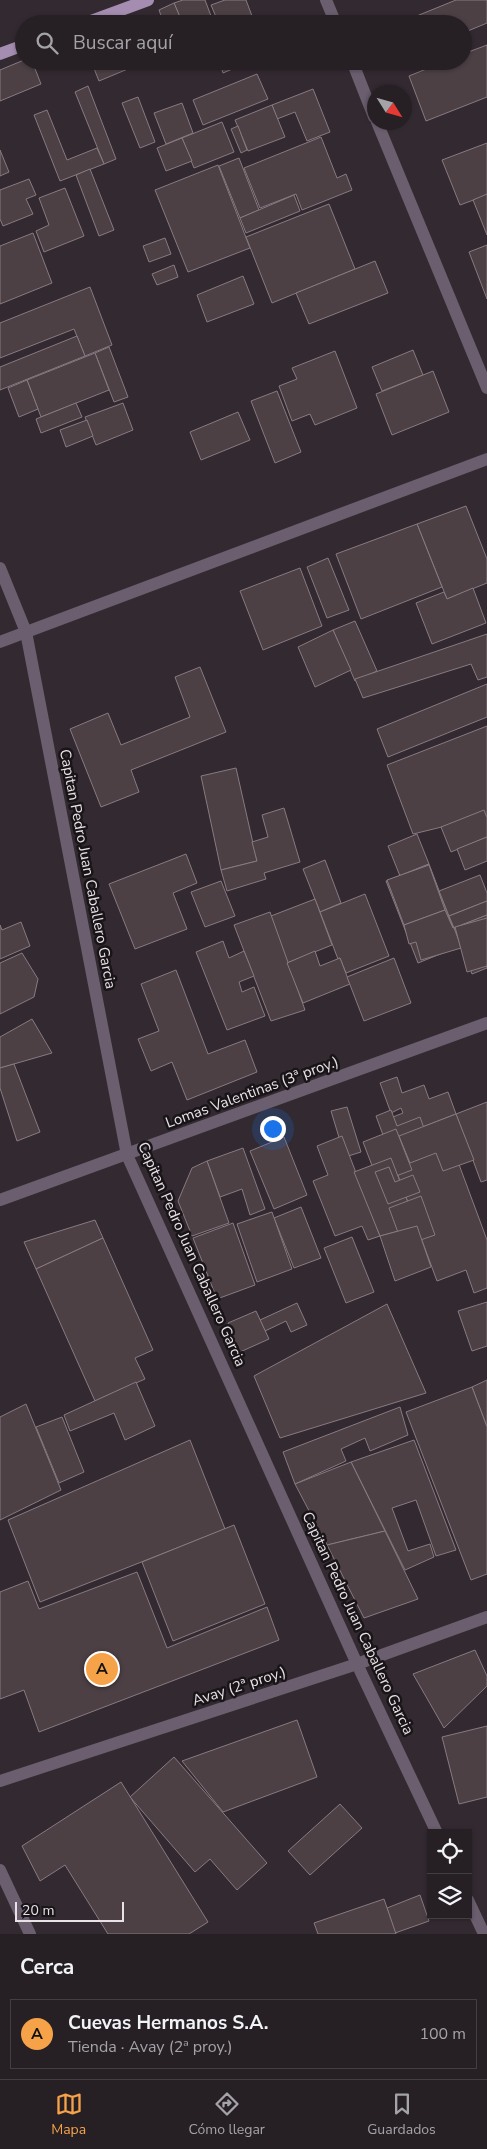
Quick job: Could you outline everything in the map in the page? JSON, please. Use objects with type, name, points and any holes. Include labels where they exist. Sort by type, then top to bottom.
[{"type":"main road","points":[[107,15],[148,0]]},
{"type":"main road","points":[[0,54],[15,48]]},
{"type":"street","points":[[326,0],[332,15]]},
{"type":"street","points":[[356,70],[367,99]]},
{"type":"street","points":[[380,130],[487,388]]},
{"type":"street","points":[[0,642],[487,459]]},
{"type":"street","name":"Capitan Pedro Juan Caballero Garcia","points":[[0,568],[26,632],[127,1155],[357,1664],[435,1829]]},
{"type":"street","name":"Lomas Valentinas (3ª proy.)","points":[[0,1200],[487,1023]]},
{"type":"street","name":"Avay (2ª proy.)","points":[[0,1781],[357,1664],[487,1616]]},
{"type":"street","points":[[0,1870],[30,1934]]},
{"type":"street","points":[[472,1908],[484,1934]]},
{"type":"building","points":[[183,0],[205,0],[211,15],[179,15],[174,3]]},
{"type":"building","points":[[225,0],[246,0],[252,15],[215,15],[211,5]]},
{"type":"building","points":[[456,0],[487,0],[487,23],[472,29],[472,15],[419,15]]},
{"type":"building","points":[[174,3],[179,15],[161,15],[159,10]]},
{"type":"building","points":[[487,45],[487,97],[426,121],[409,76],[424,70],[472,70],[472,51]]},
{"type":"building","points":[[15,64],[15,70],[36,70],[41,84],[0,101],[0,70]]},
{"type":"building","points":[[95,70],[125,70],[99,81]]},
{"type":"building","points":[[257,74],[268,99],[203,125],[193,100]]},
{"type":"building","points":[[88,86],[116,159],[104,164],[75,92]]},
{"type":"building","points":[[313,89],[330,132],[307,141],[295,112],[277,119],[272,105]]},
{"type":"building","points":[[138,97],[155,142],[140,148],[122,103]]},
{"type":"building","points":[[182,103],[193,133],[166,144],[154,113]]},
{"type":"building","points":[[272,105],[285,137],[248,151],[235,120]]},
{"type":"building","points":[[47,110],[67,160],[97,148],[104,164],[60,181],[34,115]]},
{"type":"building","points":[[222,122],[234,152],[194,168],[182,138]]},
{"type":"building","points":[[238,126],[247,150],[241,153],[231,129]]},
{"type":"building","points":[[321,137],[337,178],[346,174],[352,190],[302,210],[296,194],[260,208],[244,168]]},
{"type":"building","points":[[182,138],[192,161],[166,171],[157,148]]},
{"type":"building","points":[[487,143],[487,195],[460,205],[442,160]]},
{"type":"building","points":[[0,150],[9,172],[0,176]]},
{"type":"building","points":[[239,158],[259,210],[240,218],[219,166]]},
{"type":"building","points":[[218,165],[250,248],[188,272],[155,190]]},
{"type":"building","points":[[90,169],[114,230],[99,236],[76,175]]},
{"type":"building","points":[[29,179],[36,195],[26,199],[33,214],[3,226],[0,219],[0,190]]},
{"type":"building","points":[[65,188],[84,236],[44,252],[36,231],[49,225],[39,198]]},
{"type":"building","points":[[487,194],[487,235],[473,200]]},
{"type":"building","points":[[294,195],[300,211],[246,233],[240,218]]},
{"type":"building","points":[[329,204],[355,269],[272,303],[246,237]]},
{"type":"building","points":[[33,233],[52,283],[0,304],[0,246]]},
{"type":"building","points":[[165,238],[171,254],[149,262],[143,246]]},
{"type":"building","points":[[487,245],[487,299],[469,252]]},
{"type":"building","points":[[375,261],[388,293],[309,324],[296,293]]},
{"type":"building","points":[[174,265],[178,277],[157,285],[152,274]]},
{"type":"building","points":[[243,276],[254,304],[207,322],[197,295]]},
{"type":"building","points":[[90,287],[112,345],[85,356],[74,329],[0,358],[0,323]]},
{"type":"building","points":[[77,336],[85,356],[0,390],[0,367]]},
{"type":"building","points":[[109,347],[128,397],[114,402],[95,353]]},
{"type":"building","points":[[413,350],[423,375],[382,391],[372,367]]},
{"type":"building","points":[[335,351],[357,408],[315,425],[310,414],[292,421],[279,386],[297,379],[292,368]]},
{"type":"building","points":[[95,353],[109,390],[41,417],[27,380]]},
{"type":"building","points":[[433,371],[449,412],[392,435],[376,394]]},
{"type":"building","points":[[27,380],[38,409],[19,417],[8,388]]},
{"type":"building","points":[[277,391],[301,452],[275,463],[251,401]]},
{"type":"building","points":[[76,403],[82,417],[41,433],[36,419]]},
{"type":"building","points":[[123,403],[133,430],[96,445],[85,417]]},
{"type":"building","points":[[238,412],[250,440],[201,460],[190,432]]},
{"type":"building","points":[[87,420],[93,436],[66,447],[60,430]]},
{"type":"building","points":[[466,506],[487,559],[487,583],[447,599],[417,524]]},
{"type":"building","points":[[417,524],[442,587],[361,619],[336,554]]},
{"type":"building","points":[[328,558],[349,610],[327,618],[307,567]]},
{"type":"building","points":[[300,568],[322,626],[263,650],[240,591]]},
{"type":"building","points":[[473,588],[486,623],[432,644],[416,603],[444,592],[447,599]]},
{"type":"building","points":[[355,621],[377,671],[355,681],[333,630]]},
{"type":"building","points":[[333,630],[351,670],[315,687],[298,647]]},
{"type":"building","points":[[487,634],[487,677],[478,680],[471,664],[363,698],[355,679]]},
{"type":"building","points":[[200,667],[226,732],[131,770],[139,792],[101,807],[70,729],[108,713],[121,745],[190,717],[175,677]]},
{"type":"building","points":[[487,684],[487,717],[388,757],[377,729]]},
{"type":"building","points":[[487,726],[487,816],[413,834],[387,765]]},
{"type":"building","points":[[236,768],[257,861],[221,870],[201,776]]},
{"type":"building","points":[[284,808],[300,862],[264,873],[266,879],[227,891],[221,870],[257,861],[252,842],[268,837],[262,815]]},
{"type":"building","points":[[484,810],[487,818],[487,837],[451,852],[441,827]]},
{"type":"building","points":[[417,834],[429,864],[400,876],[388,846]]},
{"type":"building","points":[[487,837],[487,861],[465,870],[457,849]]},
{"type":"building","points":[[186,854],[197,883],[173,893],[187,929],[135,949],[109,884]]},
{"type":"building","points":[[325,860],[341,903],[320,912],[303,869]]},
{"type":"building","points":[[429,864],[460,946],[418,963],[386,881]]},
{"type":"building","points":[[429,865],[445,910],[404,925],[387,880]]},
{"type":"building","points":[[480,875],[487,893],[487,901],[449,916],[439,891]]},
{"type":"building","points":[[221,881],[235,916],[205,927],[191,892]]},
{"type":"building","points":[[365,894],[389,956],[346,973],[340,958],[338,959],[320,912]]},
{"type":"building","points":[[315,899],[332,945],[287,963],[271,916]]},
{"type":"building","points":[[487,901],[487,915],[454,928],[449,916]]},
{"type":"building","points":[[445,910],[453,928],[455,927],[461,948],[421,960],[416,942],[409,944],[404,925]]},
{"type":"building","points":[[270,912],[305,1010],[271,1021],[234,925]]},
{"type":"building","points":[[487,915],[487,968],[472,974],[454,928]]},
{"type":"building","points":[[487,918],[487,966],[467,972],[455,927]]},
{"type":"building","points":[[21,922],[30,946],[0,959],[0,925],[2,930]]},
{"type":"building","points":[[223,941],[229,958],[244,951],[254,976],[239,982],[242,992],[254,987],[265,1016],[227,1030],[196,952]]},
{"type":"building","points":[[315,951],[320,966],[340,958],[350,984],[303,1003],[287,963]]},
{"type":"building","points":[[22,953],[38,979],[34,997],[0,1014],[0,963]]},
{"type":"building","points":[[394,958],[411,1003],[364,1021],[347,977]]},
{"type":"building","points":[[176,970],[208,1054],[245,1040],[257,1072],[187,1100],[172,1062],[151,1071],[138,1039],[159,1031],[141,984]]},
{"type":"building","points":[[32,1019],[52,1053],[0,1068],[0,1037]]},
{"type":"building","points":[[14,1064],[40,1132],[17,1141],[0,1088],[0,1068]]},
{"type":"building","points":[[397,1077],[402,1093],[424,1085],[429,1099],[448,1092],[456,1114],[399,1136],[393,1117],[403,1113],[401,1108],[391,1113],[380,1083]]},
{"type":"building","points":[[487,1102],[487,1180],[481,1182],[456,1114]]},
{"type":"building","points":[[347,1107],[361,1152],[345,1157],[331,1111]]},
{"type":"building","points":[[391,1110],[397,1126],[420,1117],[425,1131],[444,1124],[487,1240],[487,1288],[474,1293],[466,1270],[437,1281],[376,1116]]},
{"type":"building","points":[[456,1114],[474,1160],[443,1171],[436,1153],[410,1163],[399,1136]]},
{"type":"building","points":[[396,1129],[412,1170],[396,1176],[390,1162],[373,1168],[363,1142]]},
{"type":"building","points":[[342,1136],[380,1236],[368,1240],[362,1226],[335,1236],[313,1181],[328,1175],[317,1146]]},
{"type":"building","points":[[284,1137],[307,1195],[274,1209],[250,1151]]},
{"type":"building","points":[[243,1148],[265,1209],[250,1215],[242,1189],[220,1197],[207,1161]]},
{"type":"building","points":[[391,1158],[417,1226],[380,1236],[354,1172]]},
{"type":"building","points":[[207,1161],[229,1223],[192,1236],[178,1201],[192,1168]]},
{"type":"building","points":[[389,1167],[395,1182],[413,1175],[420,1192],[388,1204],[375,1172]]},
{"type":"building","points":[[421,1196],[435,1235],[403,1246],[389,1208]]},
{"type":"building","points":[[301,1207],[321,1258],[294,1268],[274,1218]]},
{"type":"building","points":[[272,1212],[292,1269],[257,1282],[237,1224]]},
{"type":"building","points":[[95,1220],[103,1238],[36,1269],[24,1242]]},
{"type":"building","points":[[233,1223],[255,1285],[217,1299],[193,1238]]},
{"type":"building","points":[[417,1226],[431,1267],[395,1281],[380,1236]]},
{"type":"building","points":[[352,1237],[374,1292],[346,1303],[324,1248]]},
{"type":"building","points":[[103,1238],[153,1350],[135,1358],[145,1379],[95,1401],[36,1269]]},
{"type":"building","points":[[487,1302],[487,1346],[472,1351],[458,1311]]},
{"type":"building","points":[[297,1303],[307,1325],[291,1332],[286,1321],[265,1331],[260,1320]]},
{"type":"building","points":[[387,1304],[426,1393],[280,1438],[254,1376]]},
{"type":"building","points":[[256,1311],[269,1339],[240,1352],[228,1323]]},
{"type":"building","points":[[487,1380],[487,1427],[472,1387]]},
{"type":"building","points":[[136,1382],[155,1426],[125,1440],[114,1413],[70,1431],[64,1415]]},
{"type":"building","points":[[472,1387],[487,1427],[487,1574],[471,1580],[406,1412]]},
{"type":"building","points":[[26,1404],[61,1490],[0,1520],[0,1417]]},
{"type":"building","points":[[400,1407],[408,1435],[370,1451],[365,1438],[341,1449],[346,1461],[295,1484],[283,1452]]},
{"type":"building","points":[[62,1417],[84,1472],[59,1483],[36,1427]]},
{"type":"building","points":[[190,1440],[225,1529],[40,1602],[8,1520]]},
{"type":"building","points":[[414,1440],[456,1550],[436,1556],[416,1500],[392,1508],[408,1551],[430,1544],[434,1557],[405,1570],[351,1462]]},
{"type":"building","points":[[351,1462],[385,1531],[327,1545],[295,1484]]},
{"type":"building","points":[[234,1525],[265,1604],[173,1641],[142,1562]]},
{"type":"building","points":[[385,1531],[418,1599],[364,1618],[327,1545]]},
{"type":"building","points":[[137,1572],[167,1648],[267,1607],[279,1640],[39,1732],[24,1690],[0,1699],[0,1592],[28,1581],[39,1609]]},
{"type":"building","points":[[475,1650],[487,1676],[487,1686],[444,1728],[413,1674]]},
{"type":"building","points":[[297,1720],[317,1777],[223,1812],[182,1761]]},
{"type":"building","points":[[487,1726],[487,1797],[459,1804],[442,1737]]},
{"type":"building","points":[[174,1757],[267,1863],[237,1890],[210,1859],[195,1872],[130,1797]]},
{"type":"building","points":[[121,1782],[208,1922],[189,1934],[108,1934],[65,1865],[40,1881],[22,1846]]},
{"type":"building","points":[[340,1804],[362,1828],[310,1875],[288,1851]]},
{"type":"building","points":[[420,1895],[429,1921],[395,1933],[387,1908]]},
{"type":"building","points":[[384,1899],[396,1934],[318,1934],[314,1923]]},
{"type":"place","name":"Cuevas Hermanos S.A.","points":[[102,1669]]}]
